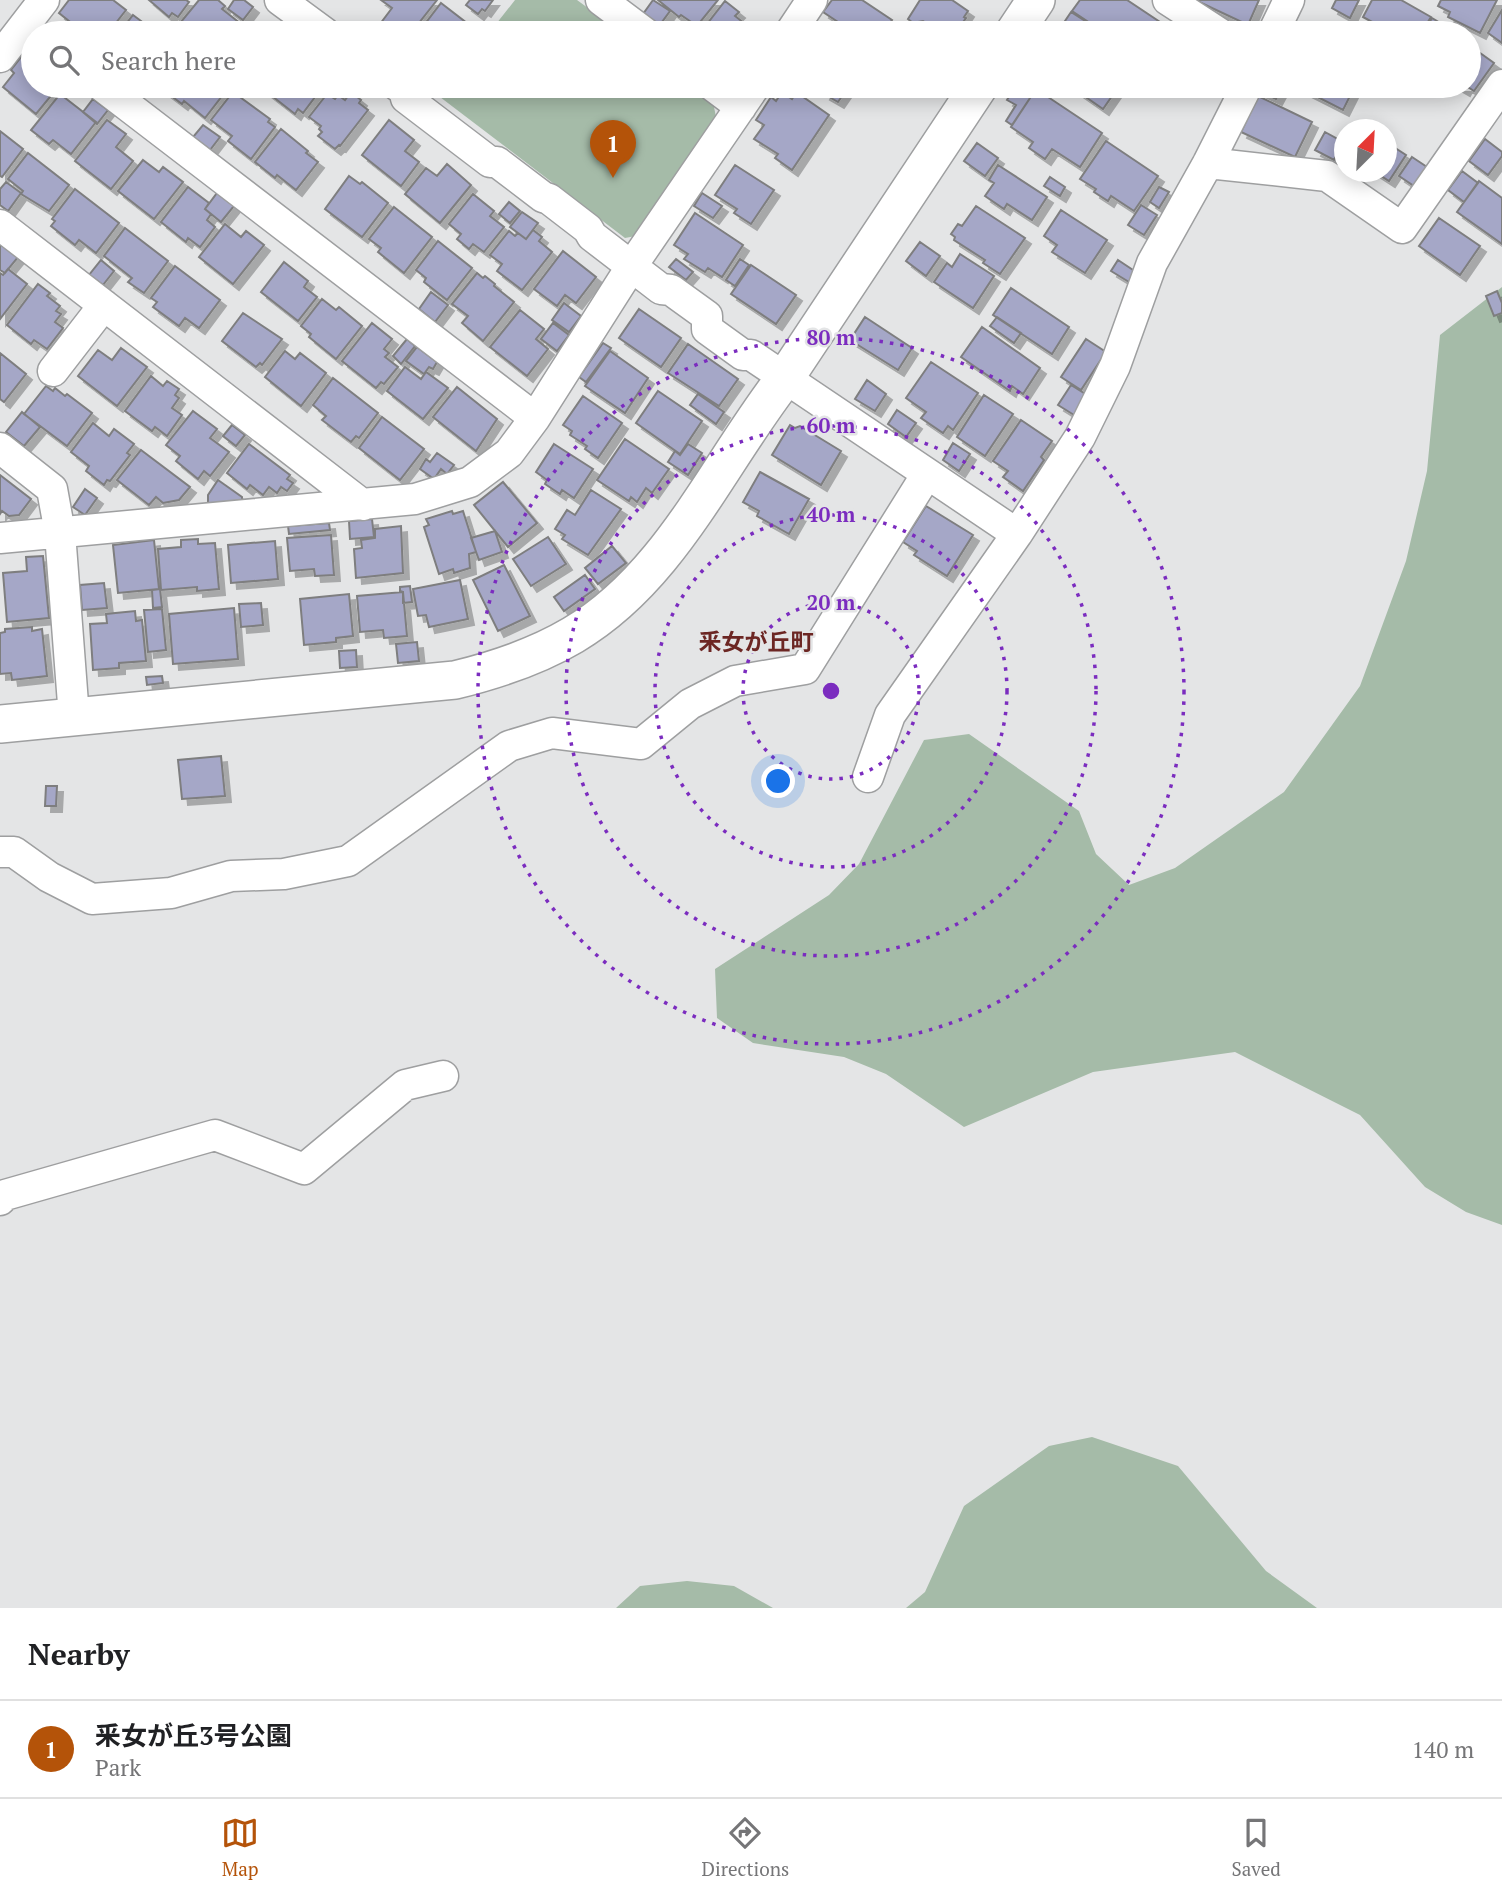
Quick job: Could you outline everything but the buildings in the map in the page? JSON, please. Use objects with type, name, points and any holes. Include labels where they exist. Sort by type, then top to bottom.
[{"type":"street","points":[[34,21],[44,0]]},
{"type":"street","points":[[280,0],[309,21]]},
{"type":"street","points":[[601,0],[629,21]]},
{"type":"street","points":[[798,21],[812,0]]},
{"type":"street","points":[[1022,21],[1036,0]]},
{"type":"street","points":[[1168,0],[1200,21]]},
{"type":"street","points":[[1279,21],[1289,0]]},
{"type":"street","points":[[0,57],[21,37]]},
{"type":"street","points":[[1208,163],[1327,176],[1402,228],[1502,85]]},
{"type":"street","points":[[118,98],[535,418]]},
{"type":"street","points":[[406,98],[490,162],[497,162],[549,199],[661,289],[671,290],[707,316],[707,329],[743,355],[751,355],[1017,534]]},
{"type":"street","points":[[0,538],[415,499],[470,482],[509,453],[535,418],[631,267],[747,98]]},
{"type":"street","points":[[0,724],[455,680],[501,668],[549,648],[596,619],[648,572],[670,545],[785,378],[971,98]]},
{"type":"street","points":[[868,777],[890,715],[1017,534],[1080,438],[1115,366],[1152,263],[1241,98]]},
{"type":"street","points":[[0,225],[363,505]]},
{"type":"street","points":[[53,372],[104,305]]},
{"type":"street","points":[[0,448],[52,489],[60,533],[74,717]]},
{"type":"street","points":[[0,852],[14,852],[49,877],[92,899],[170,893],[231,876],[284,874],[348,861],[509,746],[552,733],[641,744],[690,704],[735,681],[805,669],[927,474]]},
{"type":"street","points":[[0,1200],[5,1195],[215,1135],[304,1169],[405,1085],[443,1076]]},
{"type":"green space","points":[[515,0],[577,0],[606,21],[498,21]]},
{"type":"green space","points":[[441,98],[708,98],[713,102],[717,122],[641,235],[625,238]]},
{"type":"green space","points":[[1502,287],[1502,1225],[1466,1212],[1425,1187],[1360,1115],[1235,1052],[1093,1072],[964,1127],[886,1074],[844,1057],[753,1043],[717,1018],[715,969],[829,895],[859,864],[924,740],[969,734],[1079,811],[1096,854],[1129,885],[1175,868],[1284,792],[1360,686],[1406,561],[1427,471],[1440,335]]},
{"type":"green space","points":[[1092,1437],[1178,1466],[1266,1571],[1317,1608],[906,1608],[925,1592],[964,1506],[1049,1446]]},
{"type":"green space","points":[[687,1581],[734,1586],[773,1608],[616,1608],[640,1586]]},
{"type":"place","name":"釆女が丘3号公園","points":[[613,178]]},
{"type":"district","name":"釆女が丘町","points":[[756,642]]}]
